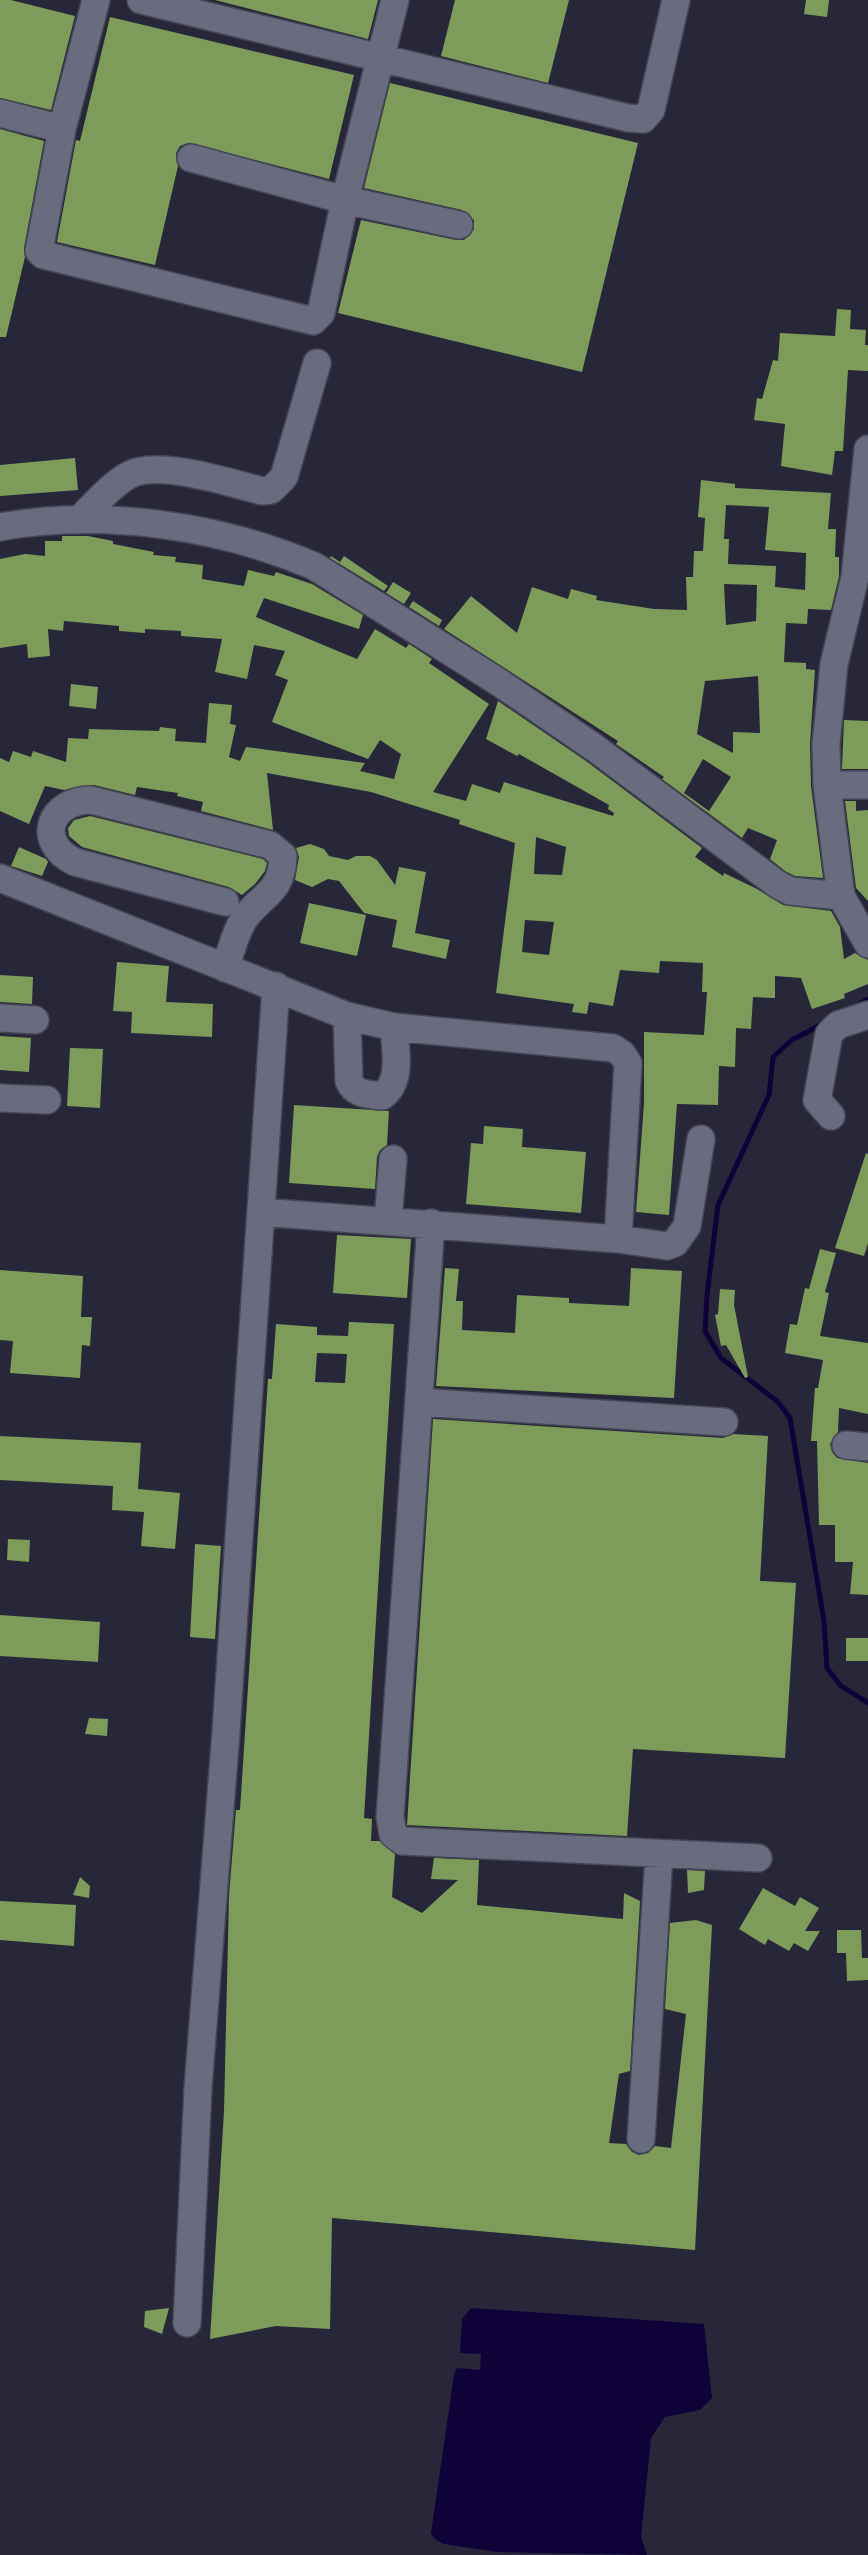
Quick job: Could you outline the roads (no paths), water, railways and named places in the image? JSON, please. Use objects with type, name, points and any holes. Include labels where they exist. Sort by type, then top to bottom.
[{"type":"street","points":[[96,0],[62,129],[38,249],[43,255],[313,321],[321,313],[345,200],[395,0]]},
{"type":"street","points":[[141,0],[628,118],[643,119],[651,110],[676,0]]},
{"type":"street","points":[[0,113],[62,129]]},
{"type":"street","points":[[191,158],[345,200],[459,225]]},
{"type":"street","points":[[80,519],[129,475],[147,470],[193,474],[262,491],[271,490],[284,477],[317,363]]},
{"type":"street","points":[[868,448],[865,499],[855,577],[834,664],[828,710],[827,785],[841,896],[868,945]]},
{"type":"street","points":[[0,527],[30,522],[80,519],[141,522],[214,535],[284,553],[314,566],[488,675],[576,735],[777,884],[790,891],[841,896]]},
{"type":"street","points":[[827,785],[868,785]]},
{"type":"street","points":[[225,902],[75,862],[61,855],[52,845],[51,832],[55,821],[63,806],[76,800],[91,800],[270,845],[278,849],[283,856],[281,876],[273,892],[246,916],[225,968]]},
{"type":"street","points":[[0,878],[347,1016],[394,1027],[613,1047],[622,1053],[628,1063],[618,1239]]},
{"type":"street","points":[[187,2323],[198,2088],[226,1732],[276,986]]},
{"type":"street","points":[[831,1116],[817,1100],[827,1038],[838,1025],[868,1015]]},
{"type":"street","points":[[347,1016],[349,1081],[358,1093],[382,1095],[390,1090],[395,1081],[394,1027]]},
{"type":"street","points":[[0,1018],[35,1020]]},
{"type":"street","points":[[0,1098],[48,1100]]},
{"type":"street","points":[[261,1212],[431,1223],[618,1239],[667,1246],[682,1234],[687,1226],[701,1139]]},
{"type":"street","points":[[388,1220],[393,1159]]},
{"type":"street","points":[[431,1223],[390,1817],[393,1834],[402,1841],[758,1858]]},
{"type":"street","points":[[419,1402],[724,1422]]},
{"type":"street","points":[[641,2139],[659,1855]]},
{"type":"waterway","points":[[856,1006],[868,999]]},
{"type":"waterway","points":[[824,1023],[792,1040],[773,1057],[769,1095],[718,1205],[705,1331],[721,1358],[778,1402],[790,1418],[824,1621],[827,1668],[841,1686],[868,1703]]}]
